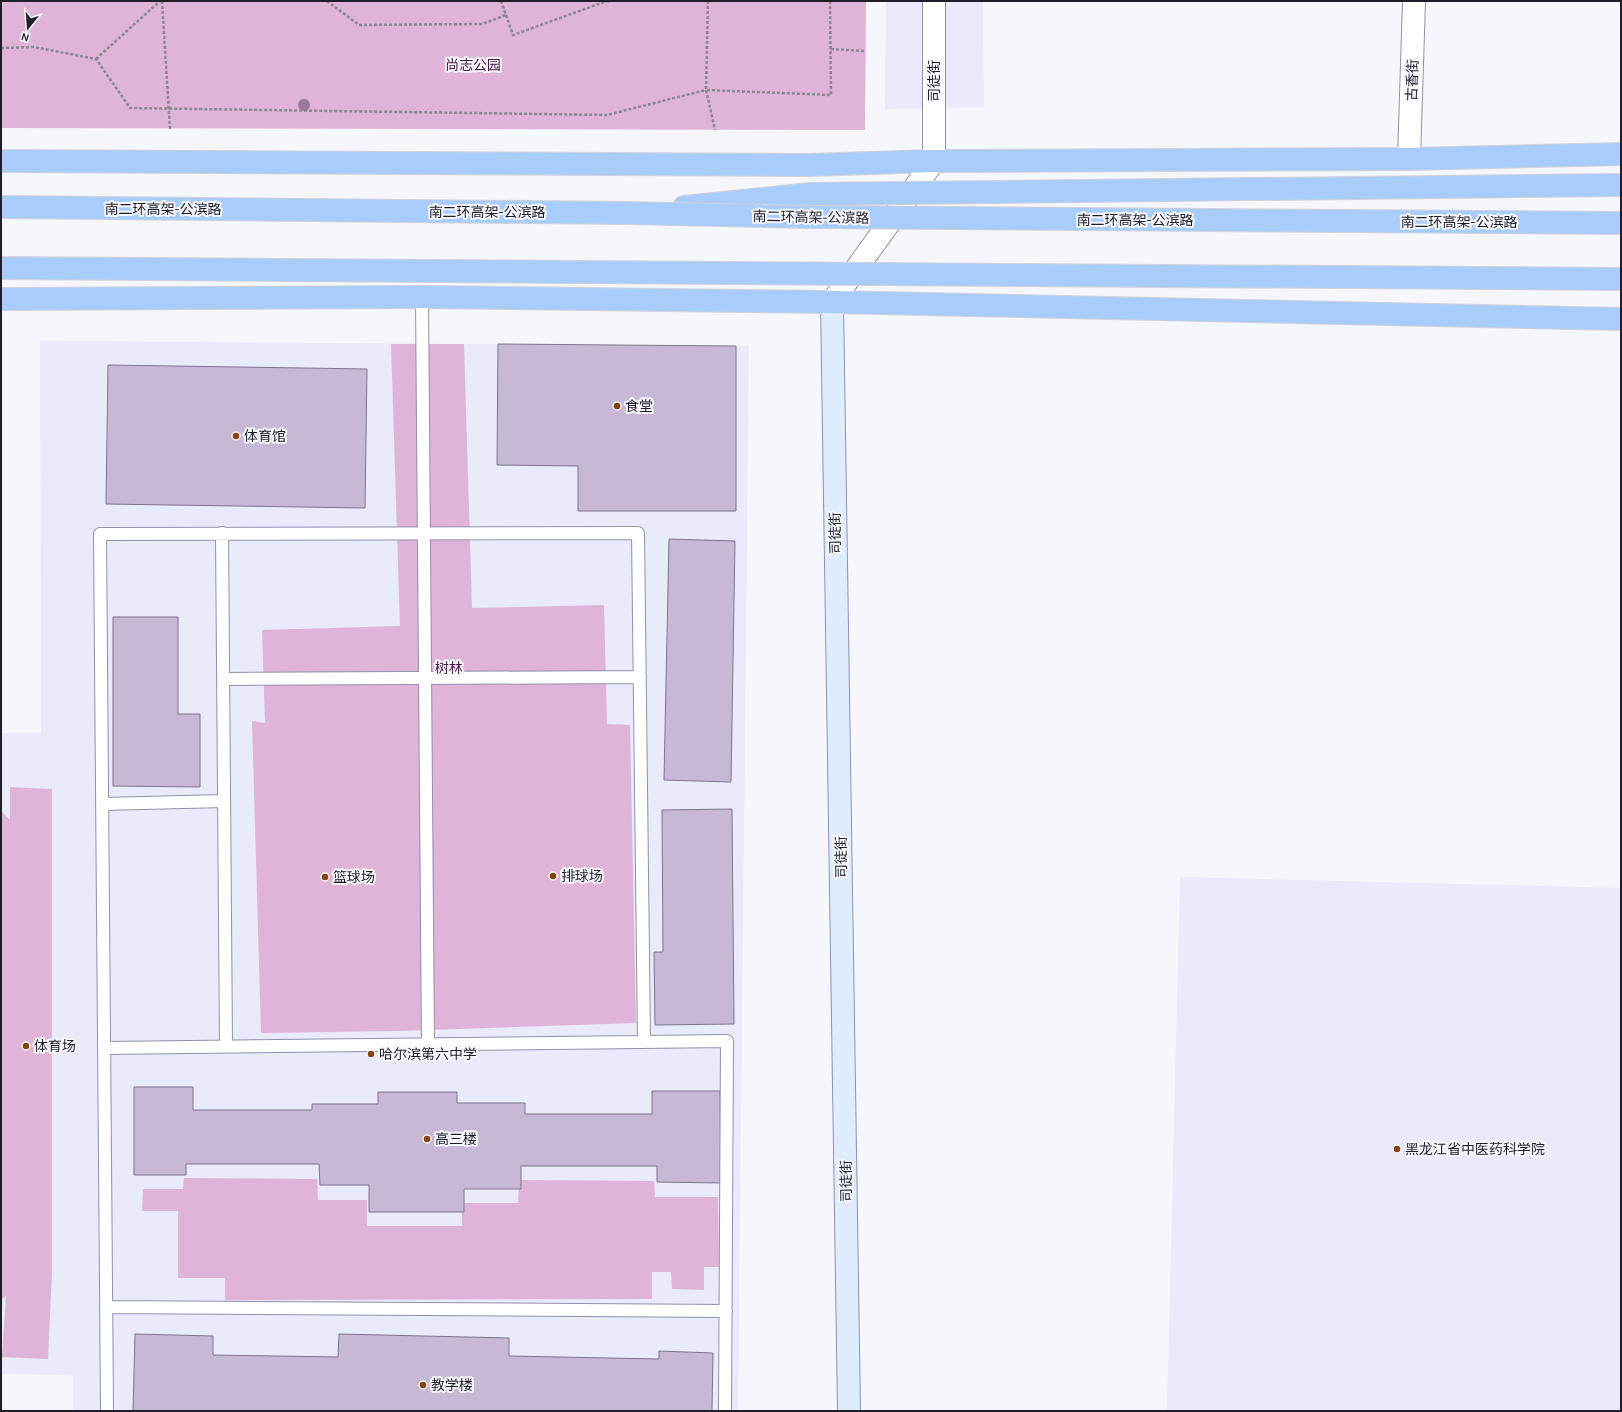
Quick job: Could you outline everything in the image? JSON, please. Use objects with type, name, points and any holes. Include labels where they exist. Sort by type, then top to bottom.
[{"type":"highway","points":[[1,161],[801,165],[934,161],[1410,159],[1621,154]]},
{"type":"highway","points":[[627,213],[810,194],[1621,185]]},
{"type":"highway","name":"南二环高架-公滨路","points":[[1,207],[627,213],[826,218],[1621,224]]},
{"type":"highway","points":[[1,268],[1621,279]]},
{"type":"highway","points":[[1,299],[422,297],[832,302],[1621,319]]},
{"type":"main road","name":"司徒街","points":[[832,302],[849,1411]]},
{"type":"street","name":"司徒街","points":[[934,1],[934,161]]},
{"type":"street","name":"古香街","points":[[1410,159],[1414,1]]},
{"type":"street","points":[[832,302],[934,161]]},
{"type":"lane","points":[[422,297],[428,1044]]},
{"type":"lane","points":[[222,533],[226,1046]]},
{"type":"lane","points":[[107,1411],[100,534],[638,533],[644,1042]]},
{"type":"lane","points":[[223,679],[640,677]]},
{"type":"lane","points":[[102,804],[224,801]]},
{"type":"lane","points":[[104,1048],[727,1041],[725,1411]]},
{"type":"lane","points":[[106,1307],[726,1311]]},
{"type":"path","points":[[96,59],[161,1]]},
{"type":"path","points":[[161,1],[170,129]]},
{"type":"path","points":[[327,1],[359,25],[482,24],[506,15]]},
{"type":"path","points":[[501,1],[513,35],[604,1],[612,1]]},
{"type":"path","points":[[708,1],[706,90],[715,130]]},
{"type":"path","points":[[1,48],[34,47],[96,59],[130,108],[607,115],[706,90],[831,95],[830,1]]},
{"type":"path","points":[[831,49],[865,51]]},
{"type":"shaded area","points":[[886,1],[983,1],[984,107],[885,109]]},
{"type":"shaded area","name":"哈尔滨第六中学","points":[[40,341],[749,346],[738,1411],[73,1411],[73,1375],[1,1374],[1,733],[41,733]]},
{"type":"shaded area","name":"黑龙江省中医药科学院","points":[[1180,877],[1621,888],[1621,1411],[1167,1411]]},
{"type":"green space","name":"尚志公园","points":[[1,1],[866,1],[865,130],[1,128]]},
{"type":"green space","name":"树林","points":[[391,344],[464,344],[472,608],[604,605],[607,724],[630,725],[636,1023],[398,1031],[261,1033],[252,721],[265,723],[262,630],[400,626]]},
{"type":"green space","name":"体育场","points":[[10,787],[52,789],[52,1272],[48,1359],[2,1357],[6,1296],[1,1300],[1,811],[10,820]]},
{"type":"green space","points":[[184,1178],[317,1179],[318,1200],[367,1200],[367,1226],[462,1226],[462,1203],[518,1203],[519,1180],[654,1181],[655,1197],[718,1197],[719,1267],[704,1267],[704,1290],[672,1289],[671,1272],[652,1272],[652,1299],[225,1300],[225,1278],[178,1278],[178,1211],[142,1211],[143,1189],[183,1189]]},
{"type":"building","name":"食堂","points":[[498,344],[736,346],[736,511],[578,511],[578,466],[497,465]]},
{"type":"building","name":"体育馆","points":[[108,365],[367,369],[365,508],[106,504]]},
{"type":"building","points":[[669,539],[735,541],[731,782],[664,780]]},
{"type":"building","points":[[113,617],[178,617],[178,714],[200,714],[200,787],[113,786]]},
{"type":"building","points":[[732,809],[734,1024],[655,1025],[654,952],[663,952],[662,810]]},
{"type":"building","name":"高三楼","points":[[134,1087],[193,1087],[193,1110],[312,1110],[312,1104],[378,1104],[378,1092],[457,1092],[457,1103],[525,1103],[525,1114],[652,1114],[652,1091],[720,1091],[721,1183],[657,1182],[657,1166],[521,1166],[521,1189],[464,1189],[464,1212],[369,1212],[369,1185],[320,1185],[319,1164],[186,1164],[186,1175],[134,1175]]},
{"type":"building","name":"教学楼","points":[[135,1334],[213,1336],[213,1355],[338,1357],[339,1334],[509,1338],[509,1356],[659,1359],[659,1351],[713,1353],[712,1411],[133,1411]]},
{"type":"place","name":"食堂","points":[[617,406]]},
{"type":"place","name":"体育馆","points":[[236,436]]},
{"type":"place","name":"排球场","points":[[553,876]]},
{"type":"place","name":"篮球场","points":[[325,877]]},
{"type":"place","name":"体育场","points":[[26,1046]]},
{"type":"place","name":"哈尔滨第六中学","points":[[371,1054]]},
{"type":"place","name":"高三楼","points":[[427,1139]]},
{"type":"place","name":"黑龙江省中医药科学院","points":[[1397,1149]]},
{"type":"place","name":"教学楼","points":[[423,1385]]}]
